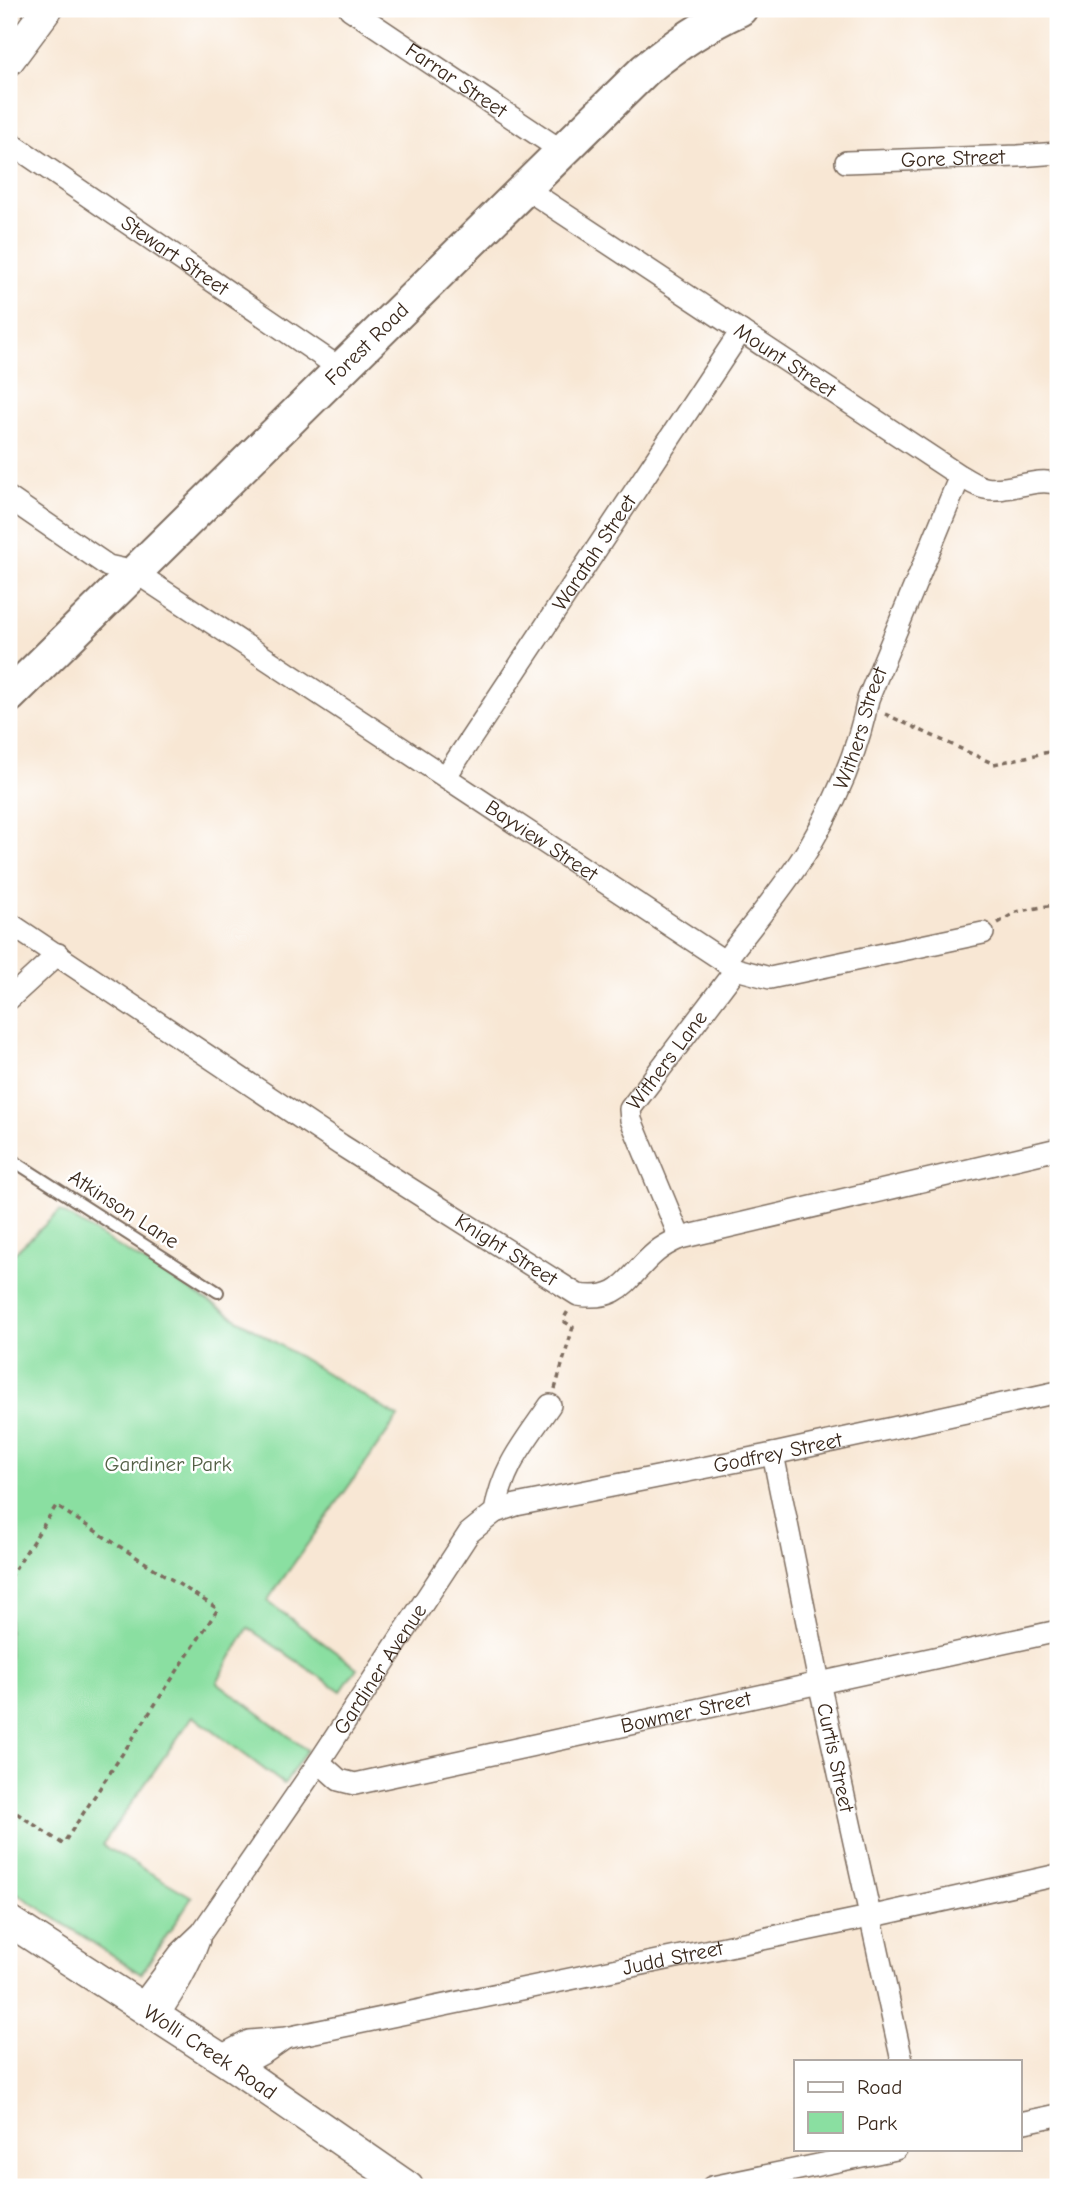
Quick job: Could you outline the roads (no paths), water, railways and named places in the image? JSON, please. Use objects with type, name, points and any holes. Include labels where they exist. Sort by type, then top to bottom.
[{"type":"main road","name":"Forest Road","points":[[9,696],[645,70],[679,42],[740,9]]},
{"type":"street","points":[[9,60],[47,9]]},
{"type":"street","name":"Farrar Street","points":[[349,9],[562,151]]},
{"type":"street","name":"Stewart Street","points":[[9,142],[341,369]]},
{"type":"street","name":"Gore Street","points":[[846,162],[1058,153]]},
{"type":"street","name":"Mount Street","points":[[525,188],[960,475],[984,488],[1047,482],[1058,484]]},
{"type":"street","name":"Waratah Street","points":[[446,776],[741,331]]},
{"type":"street","name":"Withers Street","points":[[730,965],[808,849],[835,797],[861,733],[867,706],[960,475]]},
{"type":"street","name":"Bayview Street","points":[[9,498],[108,566],[135,572],[730,965],[770,978],[983,933]]},
{"type":"street","name":"Knight Street","points":[[9,923],[341,1145],[578,1295],[600,1296],[621,1288],[656,1252],[680,1238],[1058,1149]]},
{"type":"street","points":[[9,999],[58,954]]},
{"type":"street","name":"Withers Lane","points":[[680,1238],[631,1120],[631,1109],[730,965]]},
{"type":"street","name":"Godfrey Street","points":[[495,1512],[516,1505],[773,1454],[1058,1392]]},
{"type":"street","points":[[495,1512],[499,1490],[508,1468],[550,1405]]},
{"type":"street","name":"Curtis Street","points":[[773,1454],[819,1682],[902,2060]]},
{"type":"street","name":"Gardiner Avenue","points":[[150,2011],[180,1953],[202,1932],[319,1762],[469,1532],[495,1512]]},
{"type":"street","name":"Bowmer Street","points":[[319,1762],[339,1780],[355,1784],[1058,1631]]},
{"type":"street","name":"Judd Street","points":[[227,2062],[249,2041],[286,2038],[1058,1875]]},
{"type":"street","name":"Wolli Creek Road","points":[[9,1920],[227,2062],[408,2187]]},
{"type":"street","points":[[1021,2123],[1058,2115]]},
{"type":"street","points":[[712,2187],[890,2150]]},
{"type":"lane","name":"Atkinson Lane","points":[[9,1158],[218,1292]]},
{"type":"park label","name":"Gardiner Park","points":[[168,1464]]}]
